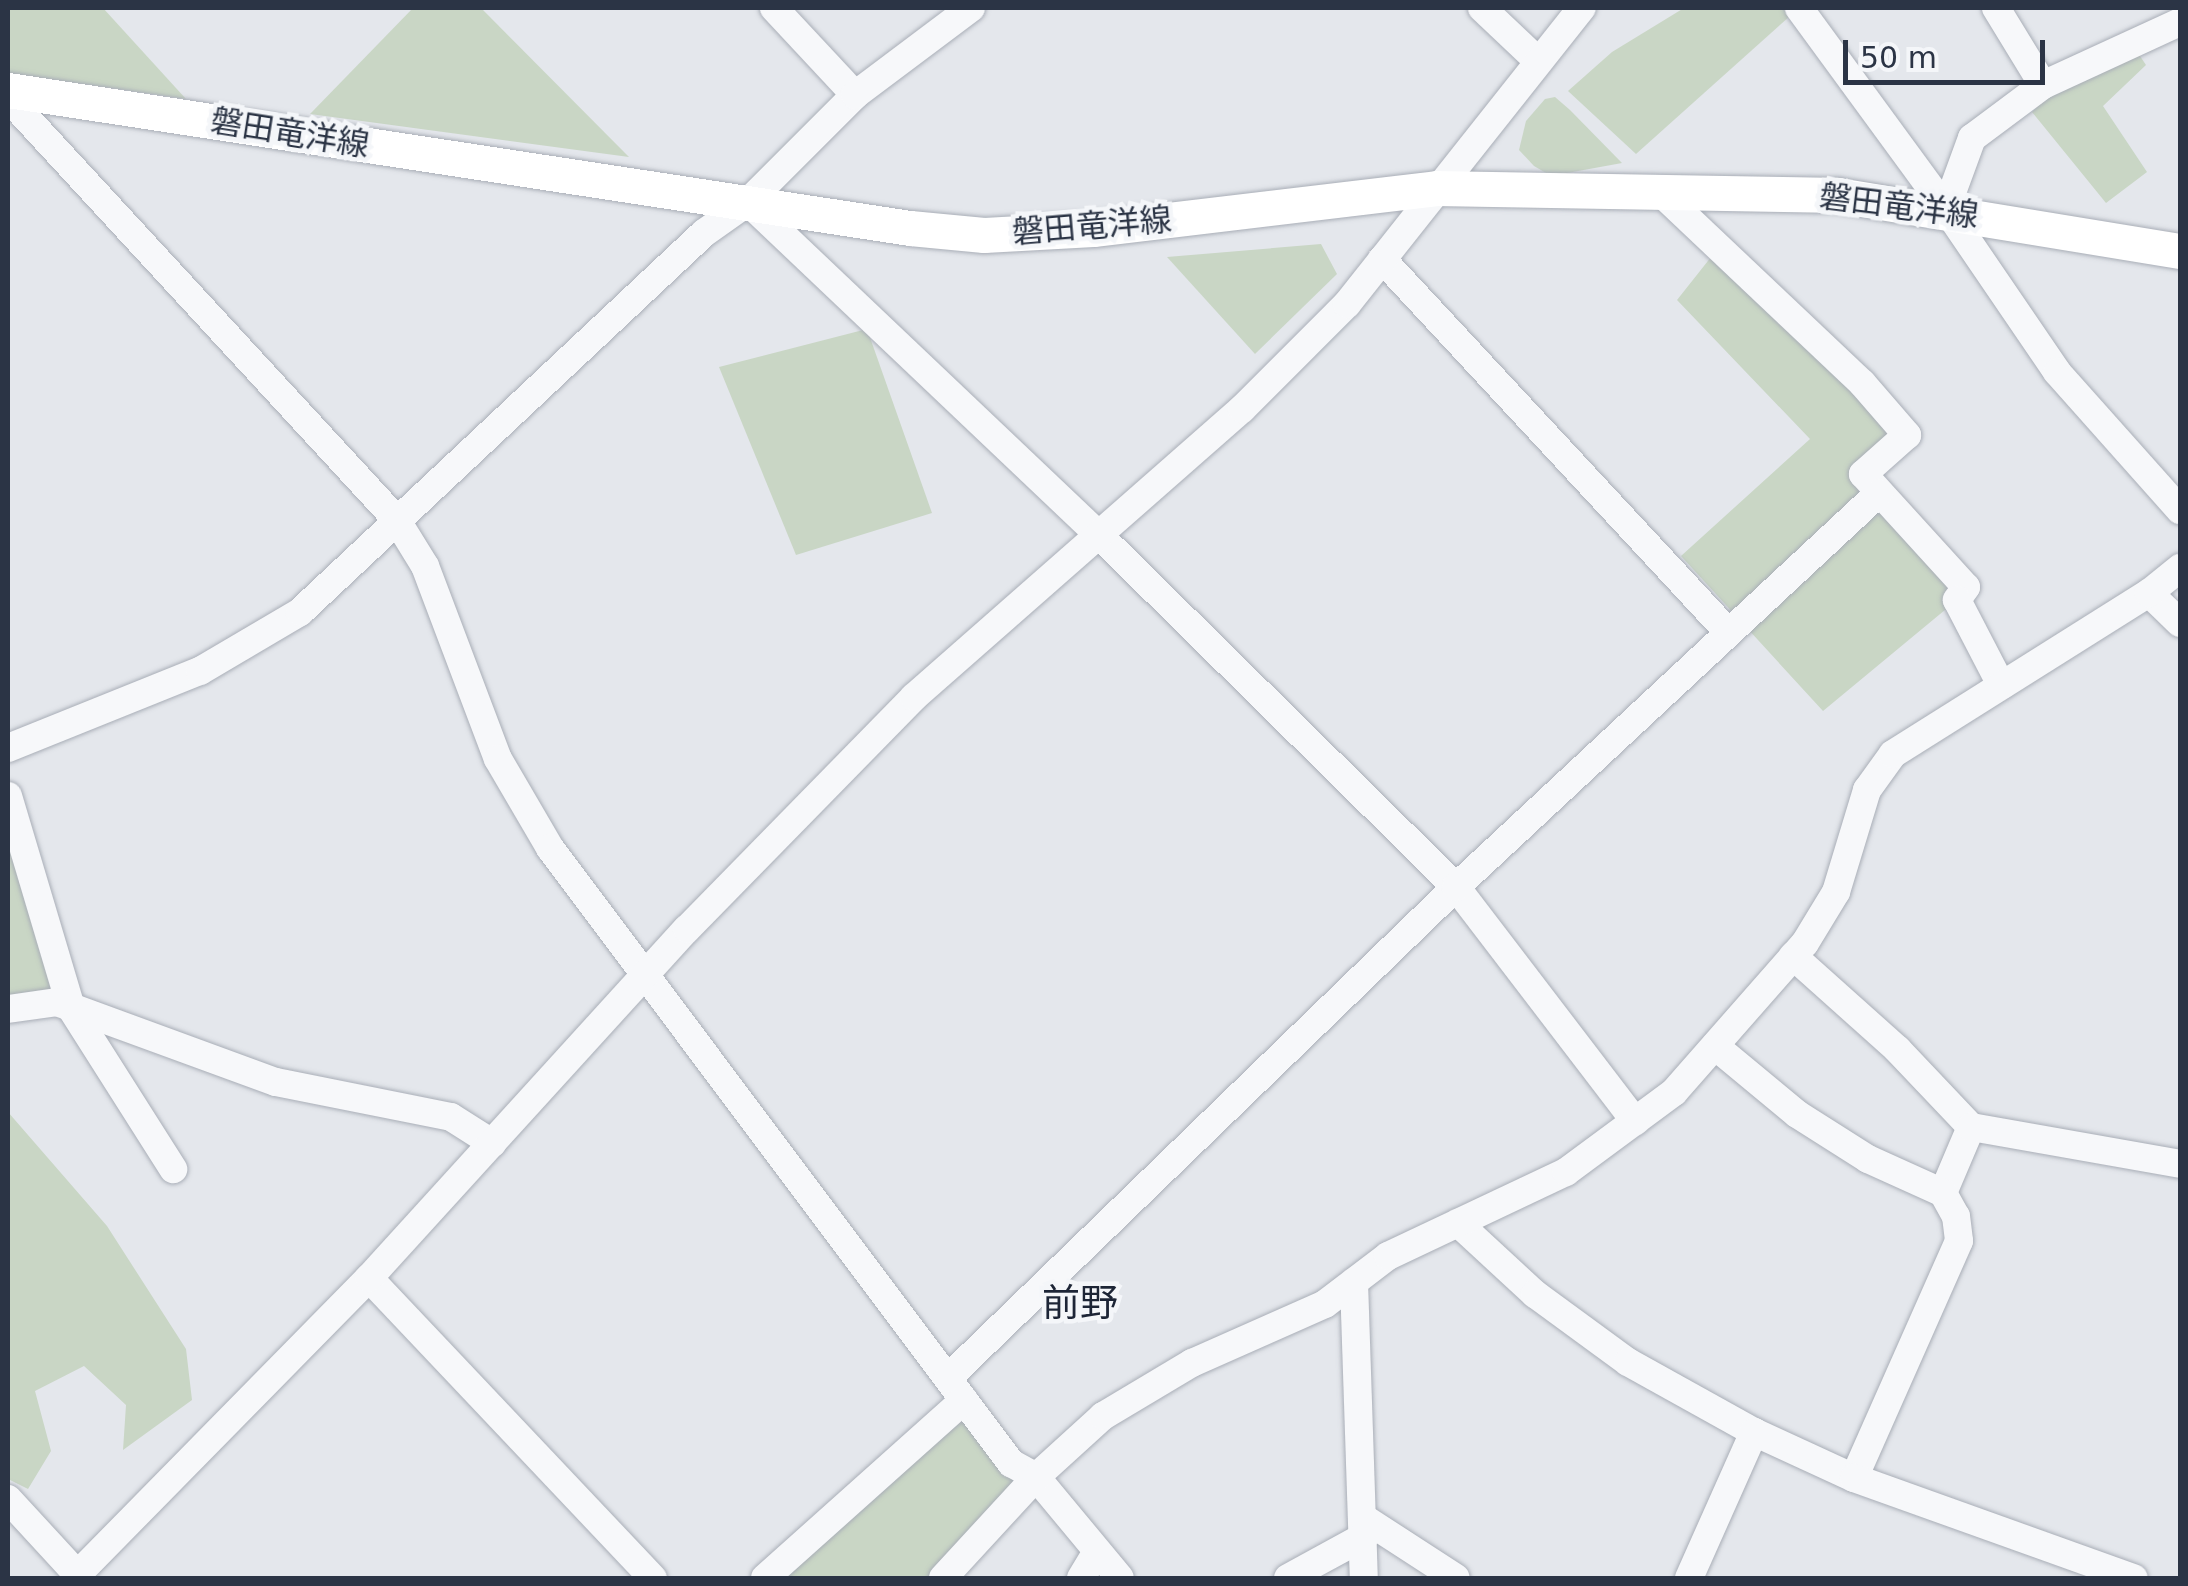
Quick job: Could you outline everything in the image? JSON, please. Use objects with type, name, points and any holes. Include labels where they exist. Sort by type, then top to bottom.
[{"type":"main road","name":"磐田竜洋線","points":[[8,94],[910,228],[984,235],[1094,228],[1438,188],[1838,195],[2180,251]]},
{"type":"street","points":[[774,8],[856,95]]},
{"type":"street","points":[[8,748],[200,671],[300,612],[704,233],[748,202],[856,95],[971,8]]},
{"type":"street","points":[[1482,8],[1537,60]]},
{"type":"street","points":[[8,1499],[76,1577],[368,1278],[644,976],[914,697],[1242,409],[1348,304],[1537,60],[1582,8]]},
{"type":"street","points":[[1799,8],[2058,372],[2180,510]]},
{"type":"street","points":[[1996,8],[2043,85]]},
{"type":"street","points":[[1946,210],[1972,138],[2043,85],[2180,22]]},
{"type":"street","points":[[8,94],[396,519],[424,566],[498,760],[550,848],[1011,1463],[1036,1478],[1120,1578]]},
{"type":"street","points":[[1659,191],[1862,384],[1907,434],[1863,474],[1966,586],[1957,600],[2000,684]]},
{"type":"street","points":[[748,202],[1099,535],[1456,887],[1636,1120]]},
{"type":"street","points":[[1382,259],[1729,633]]},
{"type":"street","points":[[765,1578],[1456,887],[1879,493]]},
{"type":"street","points":[[943,1578],[1092,1424],[1152,1384],[1324,1304],[1388,1256],[1566,1172],[1674,1092],[1793,956],[1836,892],[1867,790],[1893,754],[2149,594],[2180,568]]},
{"type":"street","points":[[2149,594],[2180,623]]},
{"type":"street","points":[[8,796],[72,1008],[174,1169]]},
{"type":"street","points":[[1793,956],[1897,1049],[1971,1127],[2180,1164]]},
{"type":"street","points":[[8,1009],[57,1002],[276,1082],[451,1117],[492,1143]]},
{"type":"street","points":[[1715,1046],[1797,1114],[1868,1159],[1943,1193],[1956,1216],[1959,1242],[1854,1478]]},
{"type":"street","points":[[1943,1193],[1971,1127]]},
{"type":"street","points":[[1458,1223],[1535,1294],[1628,1362],[1754,1432],[1854,1478],[2134,1578]]},
{"type":"street","points":[[368,1278],[653,1578]]},
{"type":"street","points":[[1354,1282],[1364,1578]]},
{"type":"street","points":[[1689,1578],[1754,1432]]},
{"type":"street","points":[[1288,1578],[1365,1527]]},
{"type":"street","points":[[1365,1527],[1456,1578]]},
{"type":"street","points":[[1081,1578],[1097,1551]]},
{"type":"green space","points":[[8,8],[103,8],[186,99],[8,73]]},
{"type":"green space","points":[[413,8],[481,8],[629,157],[310,114]]},
{"type":"green space","points":[[1684,8],[1799,8],[1636,154],[1568,91],[1612,52]]},
{"type":"green space","points":[[2138,53],[2146,65],[2103,106],[2147,172],[2106,203],[2032,112],[2052,92]]},
{"type":"green space","points":[[1555,97],[1622,163],[1551,176],[1534,166],[1519,150],[1526,121],[1545,99]]},
{"type":"green space","points":[[1321,244],[1337,274],[1255,354],[1167,257]]},
{"type":"green space","points":[[1719,247],[1907,435],[1863,475],[1957,600],[1823,711],[1681,556],[1810,439],[1677,300]]},
{"type":"green space","points":[[867,329],[932,513],[796,555],[719,367]]},
{"type":"green space","points":[[8,794],[68,996],[8,999]]},
{"type":"green space","points":[[8,1112],[107,1226],[186,1349],[192,1400],[123,1450],[126,1405],[84,1366],[35,1391],[51,1451],[28,1489],[8,1479]]},
{"type":"green space","points":[[964,1400],[1036,1477],[942,1578],[765,1578]]},
{"type":"district","name":"前野","points":[[1080,1304]]}]
